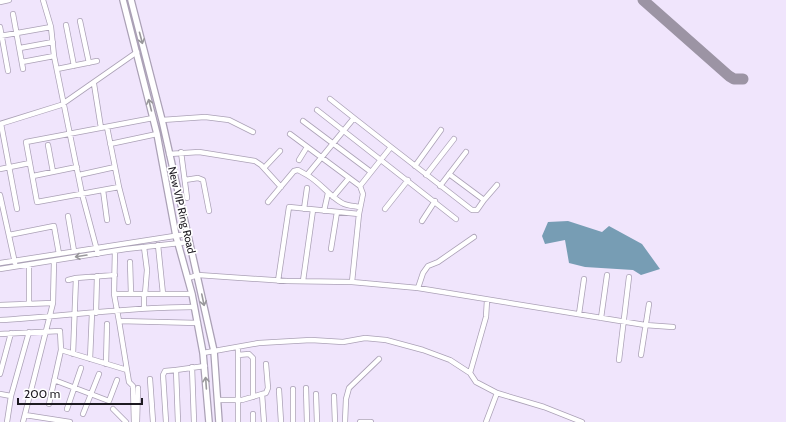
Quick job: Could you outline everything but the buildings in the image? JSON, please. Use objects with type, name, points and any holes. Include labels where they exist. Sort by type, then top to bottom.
[{"type":"main road","name":"New VIP Ring Road","points":[[123,0],[157,134],[177,239],[188,278],[198,323],[205,366],[209,422]]},
{"type":"main road","name":"New VIP Ring Road","points":[[131,0],[162,120],[214,351],[219,400],[219,422]]},
{"type":"street","points":[[0,2],[9,0]]},
{"type":"street","points":[[43,0],[51,27],[54,56],[82,194],[98,254]]},
{"type":"street","points":[[13,14],[23,69]]},
{"type":"street","points":[[80,21],[89,63]]},
{"type":"street","points":[[66,25],[74,66]]},
{"type":"street","points":[[0,27],[8,71]]},
{"type":"street","points":[[1,36],[16,32],[51,27]]},
{"type":"street","points":[[20,48],[53,42]]},
{"type":"street","points":[[17,209],[10,167],[0,124],[64,103],[94,84],[137,52]]},
{"type":"street","points":[[22,62],[54,56]]},
{"type":"street","points":[[57,69],[97,62]]},
{"type":"street","points":[[94,84],[101,128]]},
{"type":"street","points":[[330,99],[474,211],[497,185]]},
{"type":"street","points":[[318,110],[456,219]]},
{"type":"street","points":[[162,120],[205,116],[230,120],[253,132]]},
{"type":"street","points":[[119,187],[38,202],[26,142],[153,118]]},
{"type":"street","points":[[307,175],[354,118]]},
{"type":"street","points":[[303,122],[371,172]]},
{"type":"street","points":[[106,128],[128,222]]},
{"type":"street","points":[[415,166],[441,130]]},
{"type":"street","points":[[110,144],[157,134]]},
{"type":"street","points":[[290,134],[360,186],[363,194],[359,214],[352,282]]},
{"type":"street","points":[[426,175],[454,139]]},
{"type":"street","points":[[48,145],[53,172]]},
{"type":"street","points":[[299,160],[307,147]]},
{"type":"street","points":[[360,186],[391,147]]},
{"type":"street","points":[[264,168],[280,151]]},
{"type":"street","points":[[169,154],[181,152],[204,152],[255,161],[264,168],[281,187]]},
{"type":"street","points":[[181,152],[187,198]]},
{"type":"street","points":[[440,186],[466,152]]},
{"type":"street","points":[[0,169],[30,163]]},
{"type":"street","points":[[33,176],[77,167]]},
{"type":"street","points":[[79,175],[115,167]]},
{"type":"street","points":[[268,202],[296,170],[323,185],[328,193],[343,204],[360,207]]},
{"type":"street","points":[[449,174],[484,200]]},
{"type":"street","points":[[184,180],[198,178],[202,180],[209,211]]},
{"type":"street","points":[[333,197],[348,178]]},
{"type":"street","points":[[386,209],[408,180]]},
{"type":"street","points":[[304,209],[307,188]]},
{"type":"street","points":[[103,190],[107,220]]},
{"type":"street","points":[[324,211],[328,193]]},
{"type":"street","points":[[0,195],[2,211],[16,267]]},
{"type":"street","points":[[422,221],[435,201]]},
{"type":"street","points":[[278,281],[289,207],[359,214]]},
{"type":"street","points":[[303,281],[313,210]]},
{"type":"street","points":[[331,249],[337,212]]},
{"type":"street","points":[[68,216],[74,252]]},
{"type":"street","points":[[9,235],[54,226],[59,254]]},
{"type":"street","points":[[0,269],[158,245],[187,234]]},
{"type":"street","points":[[418,288],[423,273],[428,266],[438,262],[474,237]]},
{"type":"street","points":[[0,263],[97,248],[177,239],[189,242]]},
{"type":"street","points":[[158,245],[163,294]]},
{"type":"street","points":[[144,247],[147,270],[144,308]]},
{"type":"street","points":[[115,251],[114,294],[129,382],[133,386],[134,422]]},
{"type":"street","points":[[23,422],[53,303],[54,261]]},
{"type":"street","points":[[130,262],[131,294]]},
{"type":"street","points":[[29,268],[29,304]]},
{"type":"street","points":[[68,280],[115,275]]},
{"type":"street","points":[[188,278],[198,275],[278,281],[352,282],[418,288],[624,322],[673,327]]},
{"type":"street","points":[[601,318],[607,275]]},
{"type":"street","points":[[90,359],[97,276]]},
{"type":"street","points":[[619,360],[629,277]]},
{"type":"street","points":[[73,354],[76,278]]},
{"type":"street","points":[[579,314],[584,279]]},
{"type":"street","points":[[114,294],[192,294]]},
{"type":"street","points":[[470,373],[488,309],[488,300]]},
{"type":"street","points":[[0,305],[53,303]]},
{"type":"street","points":[[641,355],[649,304]]},
{"type":"street","points":[[0,320],[144,308],[194,307]]},
{"type":"street","points":[[119,321],[198,323]]},
{"type":"street","points":[[106,364],[107,324]]},
{"type":"street","points":[[0,334],[60,331],[61,350],[49,404]]},
{"type":"street","points":[[7,422],[11,396],[29,332]]},
{"type":"street","points":[[0,374],[11,333]]},
{"type":"street","points":[[203,353],[259,343],[304,341],[343,342],[365,338],[379,339],[423,350],[450,360],[470,373],[476,382],[497,393],[544,407],[582,422]]},
{"type":"street","points":[[238,347],[238,422]]},
{"type":"street","points":[[61,350],[127,370]]},
{"type":"street","points":[[238,355],[249,354],[253,358],[253,397]]},
{"type":"street","points":[[345,422],[346,399],[349,388],[379,359]]},
{"type":"street","points":[[219,400],[238,400],[266,393],[268,388],[266,364]]},
{"type":"street","points":[[166,422],[165,371],[205,366]]},
{"type":"street","points":[[192,367],[194,422]]},
{"type":"street","points":[[67,409],[81,368]]},
{"type":"street","points":[[176,370],[178,422]]},
{"type":"street","points":[[83,414],[92,395],[99,374]]},
{"type":"street","points":[[150,379],[153,422]]},
{"type":"street","points":[[54,380],[74,389],[109,401],[117,380]]},
{"type":"street","points":[[138,388],[138,422]]},
{"type":"street","points":[[306,388],[307,422]]},
{"type":"street","points":[[293,389],[293,422]]},
{"type":"street","points":[[279,390],[281,422]]},
{"type":"street","points":[[486,422],[497,393]]},
{"type":"street","points":[[0,394],[11,396]]},
{"type":"street","points":[[262,394],[264,422]]},
{"type":"street","points":[[316,394],[317,422]]},
{"type":"street","points":[[334,396],[335,422]]},
{"type":"street","points":[[113,409],[125,422]]},
{"type":"street","points":[[253,414],[254,422]]},
{"type":"street","points":[[25,415],[70,422]]},
{"type":"street","points":[[360,422],[371,422]]},
{"type":"water","points":[[568,221],[602,232],[609,226],[642,244],[660,269],[641,275],[633,270],[585,267],[569,263],[565,240],[545,244],[542,236],[548,222]]},
{"type":"taxiway","points":[[643,0],[729,76],[734,79],[743,79]]}]
